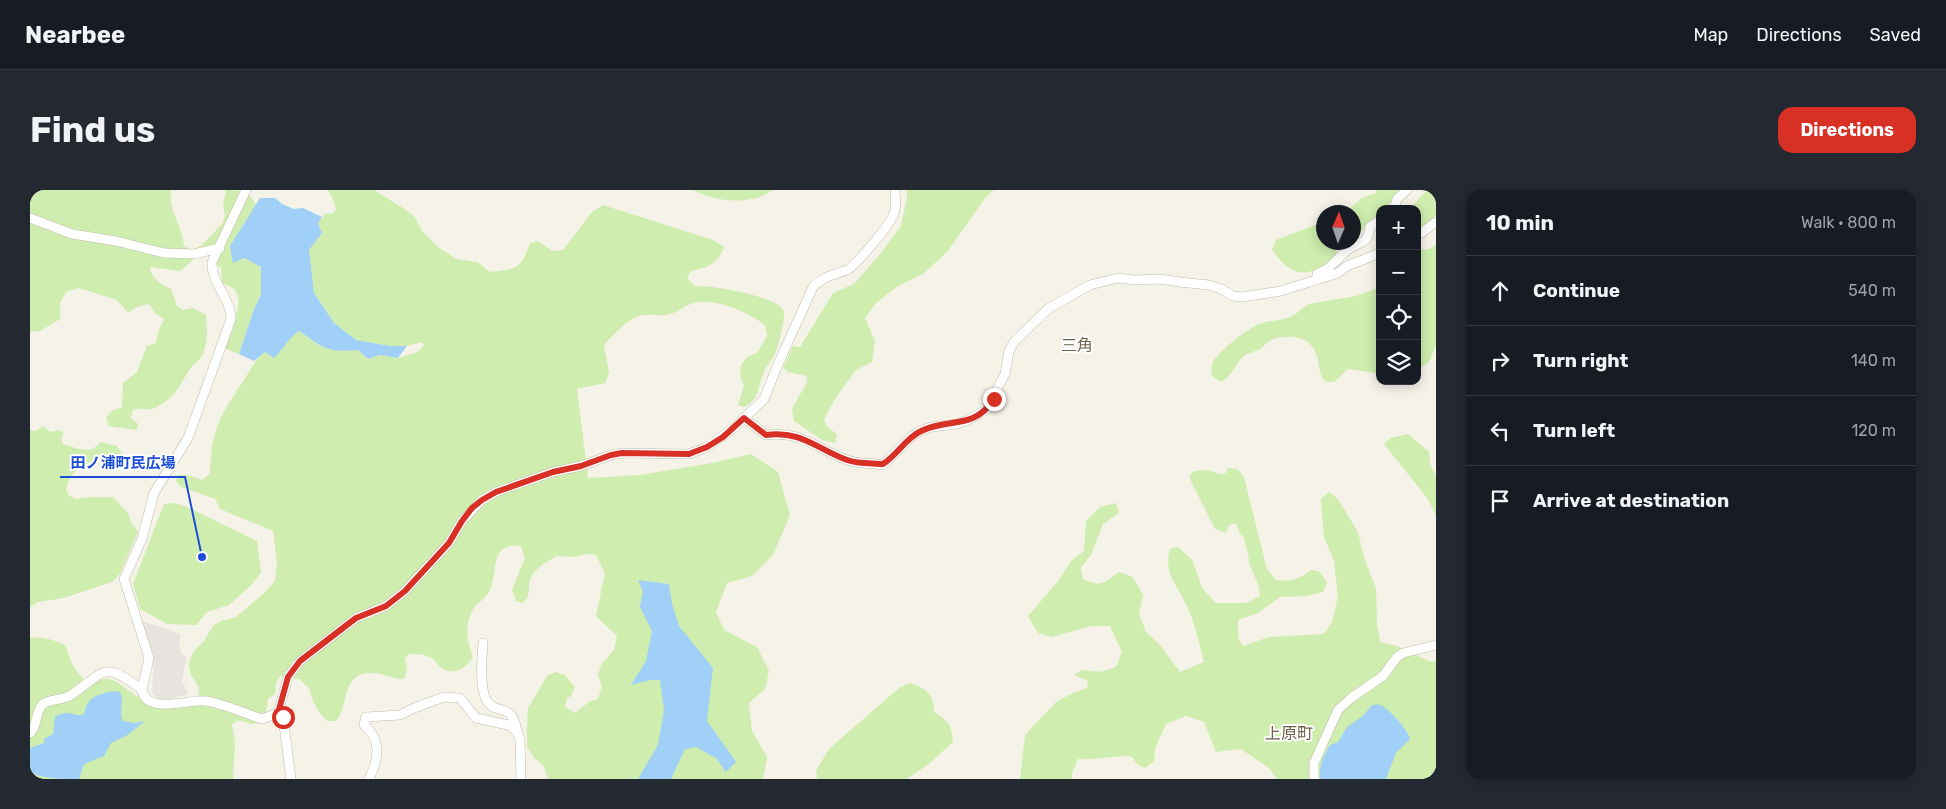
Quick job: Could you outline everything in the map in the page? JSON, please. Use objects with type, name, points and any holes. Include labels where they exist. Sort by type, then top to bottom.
[{"type":"street","points":[[246,190],[212,262],[212,272],[231,308],[231,319],[188,438],[154,493],[142,539],[124,580],[149,658],[142,690],[146,698],[157,704],[206,701],[262,719],[278,713]]},
{"type":"street","points":[[278,713],[288,677],[300,661],[356,618],[386,606],[405,591],[449,543],[462,521],[472,508],[482,500],[496,492],[553,472],[581,466],[611,455],[622,453],[689,454],[707,447],[723,437],[764,399],[778,362],[817,282],[856,263],[894,216],[895,190]]},
{"type":"street","points":[[1395,205],[1397,199],[1407,190]]},
{"type":"street","points":[[30,218],[72,234],[116,241],[164,253],[194,254],[220,248]]},
{"type":"street","points":[[1421,233],[1436,222]]},
{"type":"street","points":[[1288,288],[1292,283],[1327,270],[1334,265],[1340,256],[1352,247],[1365,241],[1369,235],[1370,227],[1376,223]]},
{"type":"street","points":[[744,418],[766,435],[786,433],[825,448],[849,461],[883,464],[911,437],[920,431],[931,427],[956,424],[968,420],[987,409],[1005,374],[1009,351],[1014,342],[1049,308],[1090,285],[1118,278],[1134,280],[1160,278],[1209,285],[1221,289],[1232,296],[1258,296],[1338,273],[1347,266],[1376,255]]},
{"type":"street","points":[[482,643],[482,676],[485,696],[490,705],[510,713],[515,722],[520,740],[521,779]]},
{"type":"street","points":[[1314,779],[1314,763],[1338,710],[1351,698],[1383,676],[1396,657],[1404,653],[1436,645]]},
{"type":"street","points":[[30,733],[42,705],[48,701],[69,696],[96,675],[103,672],[110,671],[122,675],[142,690]]},
{"type":"street","points":[[369,779],[376,758],[376,744],[375,737],[364,725],[366,717],[400,715],[435,700],[453,696],[460,698],[476,718],[508,725],[517,731]]},
{"type":"street","points":[[278,713],[283,717],[291,779]]},
{"type":"green space","points":[[30,190],[171,190],[171,204],[184,246],[192,250],[202,245],[223,223],[225,215],[223,205],[226,190],[236,190],[248,194],[256,206],[242,226],[244,258],[261,267],[261,295],[254,309],[239,354],[226,349],[225,345],[238,308],[237,293],[233,288],[222,283],[221,268],[216,264],[213,253],[194,259],[180,271],[150,267],[152,275],[171,289],[177,306],[183,310],[193,308],[206,315],[207,334],[205,349],[174,394],[155,408],[133,410],[131,418],[138,424],[137,430],[109,426],[106,418],[112,411],[122,407],[123,383],[137,372],[147,346],[156,343],[164,319],[156,314],[149,304],[137,307],[128,313],[117,300],[79,288],[66,292],[60,303],[60,319],[40,331],[30,332]]},
{"type":"green space","points":[[328,190],[374,190],[415,217],[422,231],[438,247],[456,259],[477,262],[490,272],[512,269],[524,258],[530,243],[538,241],[552,251],[563,250],[592,212],[603,205],[713,240],[724,247],[719,258],[712,264],[691,271],[687,278],[695,286],[715,287],[758,296],[780,306],[784,315],[776,353],[765,370],[753,401],[744,407],[738,405],[744,386],[740,375],[741,365],[747,357],[757,353],[767,336],[765,325],[741,311],[711,302],[694,303],[670,314],[643,315],[630,321],[620,328],[604,345],[609,373],[605,383],[577,389],[588,478],[640,475],[712,463],[751,454],[778,472],[790,515],[773,555],[752,576],[727,583],[716,612],[724,630],[757,647],[769,671],[765,689],[749,703],[752,731],[767,757],[763,779],[548,779],[544,766],[534,758],[527,746],[528,708],[547,676],[555,672],[565,675],[575,687],[571,696],[567,698],[565,707],[575,713],[590,701],[598,699],[602,686],[598,675],[601,665],[614,650],[617,636],[596,616],[605,573],[596,555],[557,556],[546,562],[536,570],[530,579],[528,597],[523,603],[516,601],[512,590],[525,558],[521,546],[511,546],[503,549],[499,554],[489,592],[473,609],[470,615],[467,633],[473,657],[467,664],[456,671],[448,671],[442,668],[429,657],[420,654],[408,654],[405,660],[407,669],[404,679],[373,673],[363,674],[355,678],[350,684],[343,707],[336,721],[327,721],[319,712],[309,688],[299,679],[280,676],[276,683],[275,694],[268,699],[265,719],[255,723],[239,720],[232,724],[235,744],[233,779],[30,779],[30,638],[44,638],[65,645],[74,667],[90,685],[110,679],[153,706],[198,699],[199,688],[190,673],[189,664],[193,652],[204,641],[213,626],[221,621],[236,617],[275,581],[277,562],[273,531],[220,509],[215,499],[181,487],[176,481],[178,475],[188,475],[202,480],[210,473],[215,434],[223,413],[258,358],[265,352],[280,352],[288,339],[299,331],[326,348],[340,351],[358,350],[368,359],[380,355],[398,358],[418,352],[424,345],[421,342],[407,346],[390,346],[356,340],[334,323],[314,293],[309,250],[322,233],[318,222],[325,214],[333,213],[336,209]]},
{"type":"green space","points":[[693,190],[773,190],[754,198],[733,200],[712,197]]},
{"type":"green space","points":[[907,190],[994,190],[985,198],[948,251],[923,274],[898,286],[876,303],[865,318],[875,341],[872,362],[856,370],[835,399],[824,419],[827,427],[837,434],[835,443],[822,440],[794,421],[792,409],[807,382],[806,376],[788,372],[783,368],[793,346],[800,347],[833,293],[854,284],[901,226]]},
{"type":"green space","points":[[1377,190],[1400,190],[1388,205],[1376,205],[1376,217],[1361,231],[1361,205],[1354,205],[1362,198],[1376,193]]},
{"type":"green space","points":[[1427,190],[1436,190],[1436,216],[1421,227],[1421,205],[1413,205]]},
{"type":"green space","points":[[1316,225],[1316,250],[1336,250],[1337,255],[1319,268],[1312,271],[1299,272],[1292,270],[1283,263],[1272,250],[1276,240]]},
{"type":"green space","points":[[1436,245],[1436,346],[1429,362],[1421,367],[1421,250],[1429,249]]},
{"type":"green space","points":[[1376,288],[1376,374],[1348,369],[1334,382],[1326,382],[1321,374],[1314,349],[1310,344],[1303,339],[1288,337],[1272,340],[1258,350],[1245,355],[1229,376],[1221,382],[1212,376],[1212,364],[1219,354],[1254,326],[1290,317],[1309,304],[1356,296]]},
{"type":"green space","points":[[43,426],[50,432],[59,430],[64,433],[61,439],[63,444],[78,449],[92,449],[100,442],[117,446],[122,454],[118,458],[100,460],[82,467],[72,476],[66,489],[69,496],[77,499],[113,497],[128,513],[131,522],[138,532],[120,574],[112,582],[64,598],[38,602],[30,607],[30,430],[35,431]]},
{"type":"green space","points":[[1408,434],[1429,452],[1430,464],[1436,476],[1436,516],[1428,499],[1384,444],[1391,438]]},
{"type":"green space","points":[[1228,468],[1238,469],[1244,477],[1267,569],[1276,580],[1287,581],[1295,579],[1312,570],[1320,572],[1327,583],[1323,592],[1307,596],[1280,597],[1258,613],[1238,620],[1238,638],[1243,646],[1269,637],[1324,634],[1332,622],[1338,596],[1334,561],[1324,537],[1321,499],[1329,492],[1338,499],[1358,532],[1365,561],[1376,588],[1377,623],[1380,642],[1397,646],[1431,662],[1436,660],[1436,779],[1277,779],[1269,768],[1241,749],[1216,752],[1204,722],[1186,716],[1166,724],[1155,748],[1154,761],[1145,768],[1138,765],[1131,756],[1078,759],[1072,773],[1072,779],[1020,779],[1025,735],[1056,702],[1087,688],[1088,681],[1074,675],[1082,670],[1100,672],[1116,667],[1122,652],[1110,626],[1091,626],[1052,637],[1038,633],[1028,616],[1059,580],[1071,561],[1084,551],[1086,521],[1100,507],[1116,503],[1119,513],[1103,524],[1091,555],[1081,567],[1083,579],[1098,584],[1119,572],[1133,577],[1143,595],[1139,614],[1146,632],[1160,645],[1180,672],[1204,662],[1190,613],[1172,579],[1168,566],[1170,549],[1178,547],[1193,561],[1202,588],[1216,603],[1246,603],[1260,596],[1259,587],[1250,565],[1244,537],[1240,534],[1236,523],[1229,525],[1226,533],[1215,529],[1189,477],[1194,471],[1206,470],[1221,474],[1226,473]]},
{"type":"green space","points":[[175,503],[257,541],[261,573],[229,605],[207,612],[196,625],[167,624],[140,609],[133,584],[164,504]]},
{"type":"green space","points":[[910,683],[920,687],[931,697],[934,712],[951,727],[953,742],[930,763],[907,779],[817,779],[816,771],[829,749],[899,688]]},
{"type":"shaded area","points":[[142,621],[181,634],[179,645],[181,654],[187,657],[182,680],[188,694],[168,699],[157,699],[152,693],[154,656]]},
{"type":"water","points":[[260,198],[275,198],[282,204],[294,209],[303,208],[322,217],[318,223],[322,233],[309,250],[314,293],[334,323],[356,340],[390,346],[407,346],[398,358],[380,355],[368,359],[358,350],[332,350],[320,345],[299,331],[274,358],[265,352],[254,361],[239,354],[254,309],[261,295],[261,267],[244,258],[233,263],[230,246]]},
{"type":"water","points":[[638,580],[669,584],[672,604],[679,626],[713,668],[707,721],[736,762],[726,772],[716,758],[696,747],[685,749],[671,779],[638,779],[658,745],[664,710],[660,680],[650,680],[631,685],[646,661],[652,631],[640,607],[643,591]]},
{"type":"water","points":[[120,692],[121,695],[123,721],[135,723],[145,721],[126,736],[111,743],[104,756],[84,764],[79,779],[60,779],[30,772],[30,748],[44,743],[44,739],[53,734],[55,717],[67,713],[83,715],[90,700],[104,693]]},
{"type":"water","points":[[1372,705],[1380,705],[1388,710],[1402,725],[1410,739],[1396,753],[1386,779],[1320,779],[1322,761],[1330,745],[1338,742],[1347,727],[1363,716]]},
{"type":"place","name":"田ノ浦町民広場","points":[[202,557]]},
{"type":"district","name":"三角","points":[[1077,345]]},
{"type":"district","name":"上原町","points":[[1289,733]]},
{"type":"route","points":[[283,717],[278,713],[288,677],[300,661],[356,618],[386,606],[405,591],[449,543],[472,508],[496,492],[553,472],[581,466],[611,455],[622,453],[689,454],[707,447],[723,437],[744,418],[766,435],[786,433],[825,448],[849,461],[883,464],[911,437],[920,431],[968,420],[987,409],[994,399]]}]
